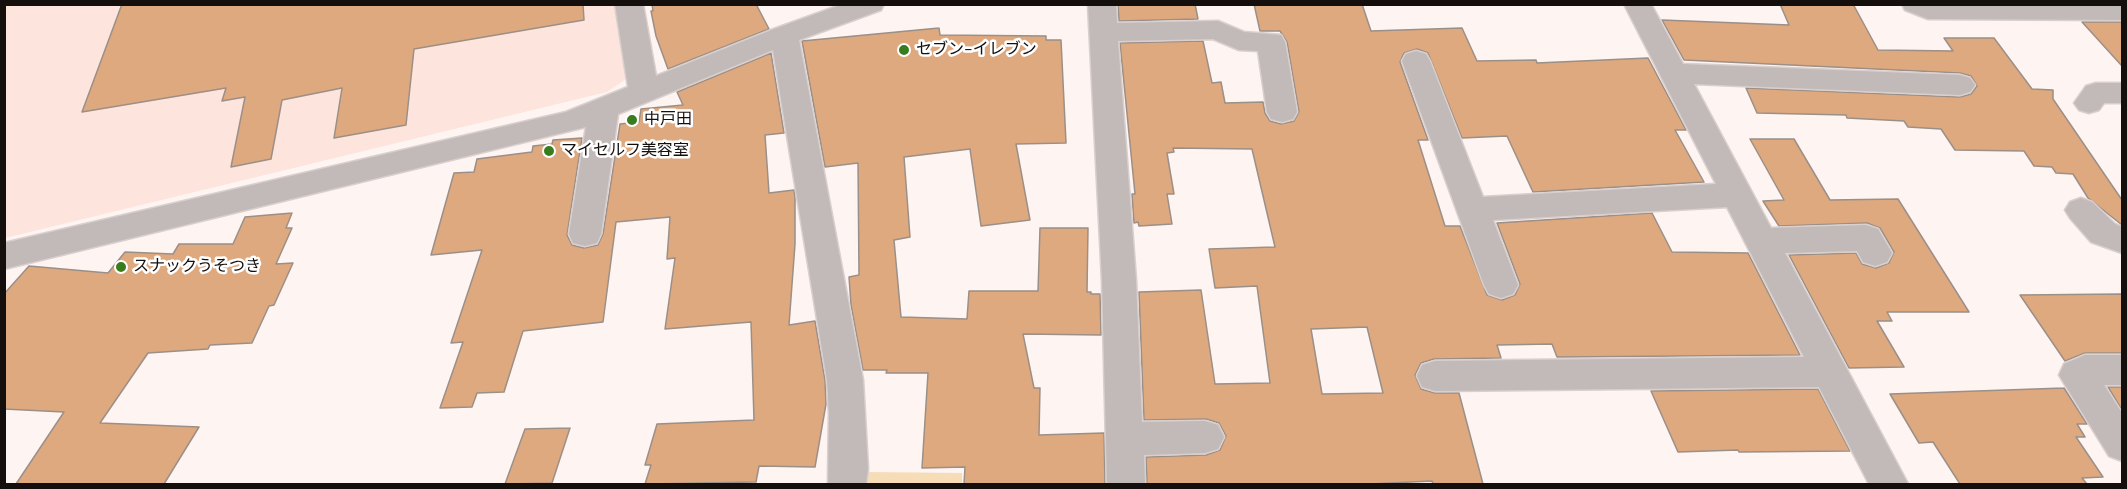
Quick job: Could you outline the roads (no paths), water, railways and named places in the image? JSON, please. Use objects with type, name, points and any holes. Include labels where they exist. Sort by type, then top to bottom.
[{"type":"street","points":[[629,4],[644,93]]},
{"type":"street","points":[[4,276],[15,254],[573,121],[784,35],[871,4]]},
{"type":"street","points":[[1637,4],[1889,484]]},
{"type":"street","points":[[1915,4],[1928,10],[2122,11]]},
{"type":"street","points":[[1126,484],[1119,280],[1104,18],[1218,30],[1239,41],[1282,41],[1282,112]]},
{"type":"street","points":[[784,35],[845,380],[848,414],[847,484]]},
{"type":"street","points":[[1416,61],[1444,109],[1465,207],[1501,285]]},
{"type":"street","points":[[1673,73],[1960,85]]},
{"type":"street","points":[[2089,103],[2096,93],[2122,93]]},
{"type":"street","points":[[585,234],[604,110]]},
{"type":"street","points":[[1465,207],[1737,195]]},
{"type":"street","points":[[2081,210],[2103,233],[2122,241]]},
{"type":"street","points":[[1761,241],[1866,238],[1875,253]]},
{"type":"street","points":[[2122,370],[2085,370],[2077,375],[2122,444]]},
{"type":"street","points":[[1435,376],[1480,389],[1632,384],[1830,372]]},
{"type":"street","points":[[1124,439],[1205,437]]},
{"type":"place","name":"セブン-イレブン","points":[[904,50]]},
{"type":"place","name":"中戸田","points":[[632,120]]},
{"type":"place","name":"マイセルフ美容室","points":[[549,151]]},
{"type":"place","name":"スナックうそつき","points":[[121,267]]}]
